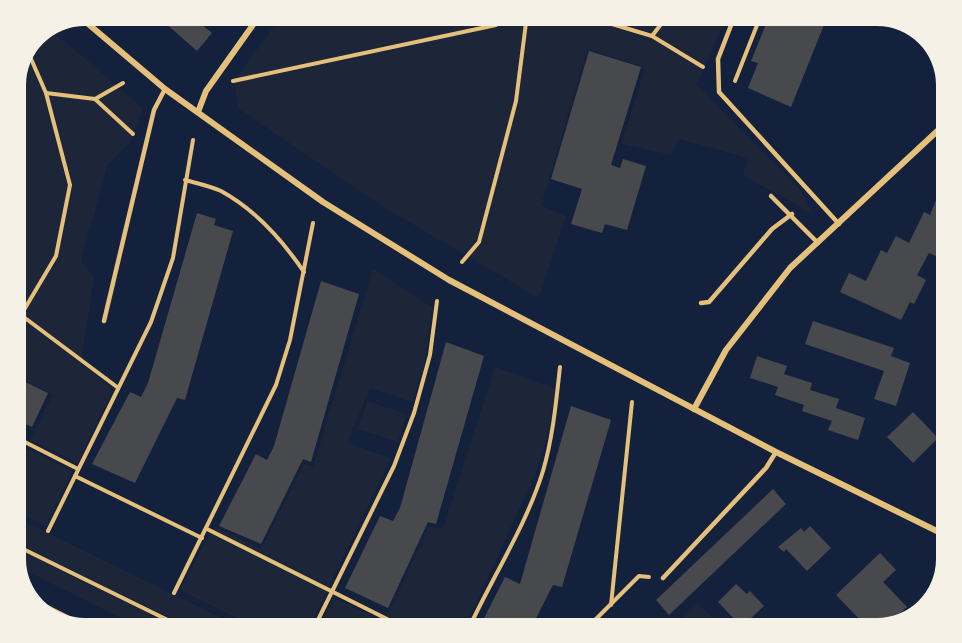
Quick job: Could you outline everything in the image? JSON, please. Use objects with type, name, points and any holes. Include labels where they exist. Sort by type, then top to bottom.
[{"type":"street","points":[[91,26],[165,89],[323,202],[449,280],[776,453],[936,531]]},
{"type":"street","points":[[198,112],[206,91],[252,26]]},
{"type":"street","points":[[694,409],[726,350],[790,268],[936,132]]},
{"type":"lane","points":[[731,26],[718,59],[719,92],[839,224]]},
{"type":"lane","points":[[104,321],[154,110],[165,89]]},
{"type":"lane","points":[[771,196],[792,214],[818,243]]},
{"type":"lane","points":[[701,303],[709,302],[772,229],[792,214]]},
{"type":"lane","points":[[663,578],[766,468],[776,453]]},
{"type":"path","points":[[230,81],[491,26]]},
{"type":"path","points":[[462,262],[479,242],[516,101],[526,26]]},
{"type":"path","points":[[619,26],[652,36],[717,75],[731,90],[757,26]]},
{"type":"path","points":[[652,36],[660,26]]},
{"type":"path","points":[[26,307],[56,256],[70,185],[46,93],[32,60]]},
{"type":"path","points":[[95,99],[123,83]]},
{"type":"path","points":[[46,93],[95,99],[146,146]]},
{"type":"path","points":[[48,531],[151,322],[173,258],[193,140]]},
{"type":"path","points":[[185,180],[220,191],[250,211],[289,249],[304,272]]},
{"type":"path","points":[[174,593],[276,385],[290,340],[313,224]]},
{"type":"path","points":[[319,618],[394,466],[414,413],[430,355],[437,301]]},
{"type":"path","points":[[26,319],[117,387]]},
{"type":"path","points":[[474,618],[525,516],[543,472],[552,434],[560,367]]},
{"type":"path","points":[[611,605],[632,402]]},
{"type":"path","points":[[26,443],[78,469]]},
{"type":"path","points":[[75,476],[202,538]]},
{"type":"path","points":[[207,529],[385,618]]},
{"type":"path","points":[[26,550],[164,618]]},
{"type":"path","points":[[598,618],[639,576],[663,578]]},
{"type":"shaded area","points":[[274,26],[722,26],[697,85],[799,188],[814,215],[743,175],[748,158],[679,139],[671,155],[622,144],[645,67],[588,49],[541,206],[566,216],[539,298],[385,208],[238,108],[234,81]]},
{"type":"shaded area","points":[[55,33],[143,108],[131,142],[108,164],[81,261],[94,277],[81,363],[109,386],[111,393],[78,463],[30,440],[53,394],[26,380],[26,81],[28,69],[38,49]]},
{"type":"shaded area","points":[[373,269],[432,307],[425,362],[412,402],[370,388],[347,443],[391,458],[314,618],[237,618],[180,590],[214,526],[261,549],[304,464],[313,467]]},
{"type":"shaded area","points":[[495,367],[556,389],[547,436],[536,472],[470,618],[393,618],[387,615],[429,526],[443,529]]},
{"type":"shaded area","points":[[367,401],[407,414],[398,442],[358,429]]},
{"type":"shaded area","points":[[26,448],[72,471],[46,526],[26,516]]},
{"type":"shaded area","points":[[26,522],[222,618],[170,618],[26,547]]},
{"type":"shaded area","points":[[26,553],[158,618],[121,618],[28,572]]},
{"type":"shaded area","points":[[334,598],[375,618],[324,618]]},
{"type":"shaded area","points":[[698,603],[713,618],[683,618]]},
{"type":"building","points":[[169,26],[203,26],[212,33],[197,51]]},
{"type":"building","points":[[765,26],[824,26],[791,107],[748,88],[758,63],[751,61]]},
{"type":"building","points":[[589,51],[641,67],[611,165],[620,168],[623,159],[646,166],[627,230],[605,224],[602,233],[571,224],[582,189],[551,179]]},
{"type":"building","points":[[936,200],[936,256],[929,253],[917,275],[926,280],[914,304],[910,302],[901,320],[840,292],[849,273],[866,281],[881,250],[887,253],[896,236],[909,243],[924,212],[930,215]]},
{"type":"building","points":[[197,213],[216,219],[214,225],[233,231],[185,400],[177,398],[135,483],[92,464],[130,392],[141,397],[148,383]]},
{"type":"building","points":[[321,281],[359,294],[311,462],[303,459],[261,544],[219,526],[256,454],[267,460],[274,446]]},
{"type":"building","points":[[813,321],[894,348],[891,356],[910,363],[896,406],[874,399],[884,371],[805,344]]},
{"type":"building","points":[[446,342],[484,356],[436,524],[428,522],[388,608],[345,588],[380,516],[393,521],[400,508]]},
{"type":"building","points":[[757,356],[787,366],[784,374],[812,383],[810,390],[839,399],[836,408],[865,418],[858,440],[828,430],[832,421],[802,411],[804,405],[775,395],[778,387],[750,378]]},
{"type":"building","points":[[26,382],[48,393],[32,427],[26,424]]},
{"type":"building","points":[[571,406],[611,420],[562,587],[553,585],[536,618],[484,618],[505,577],[520,584]]},
{"type":"building","points":[[913,412],[936,436],[936,440],[913,463],[887,437]]},
{"type":"building","points":[[773,489],[786,504],[669,615],[656,600]]},
{"type":"building","points":[[810,526],[831,548],[807,571],[786,549],[784,552],[778,547],[801,528],[804,532]]},
{"type":"building","points":[[880,553],[896,570],[883,582],[907,607],[901,613],[885,617],[858,618],[836,595]]},
{"type":"building","points":[[736,584],[747,594],[750,591],[764,606],[751,618],[733,618],[718,602]]}]
